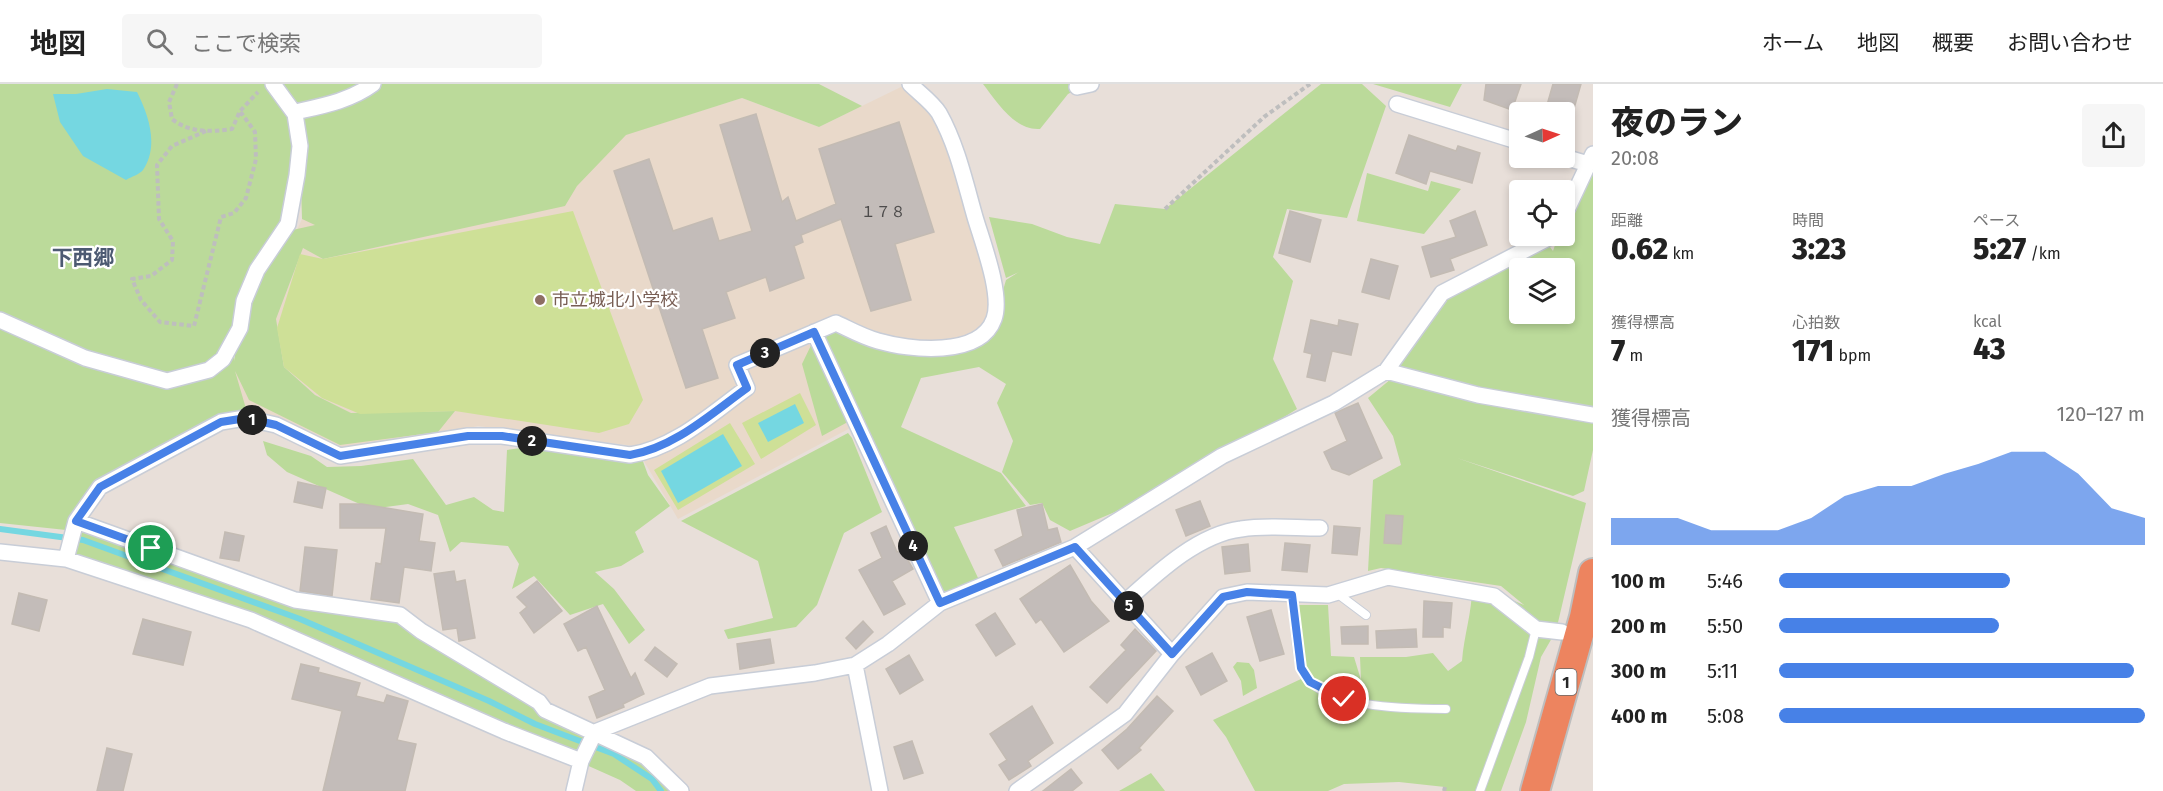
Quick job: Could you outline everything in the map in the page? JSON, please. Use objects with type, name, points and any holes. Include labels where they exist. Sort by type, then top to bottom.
[{"type":"highway","name":"1","points":[[1535,791],[1584,617],[1593,573]]},
{"type":"street","points":[[0,320],[85,358],[166,381],[209,370],[223,359],[240,327],[244,301],[257,270],[288,224],[300,146],[295,112],[273,84]]},
{"type":"street","points":[[295,112],[330,105],[363,91],[373,84]]},
{"type":"street","points":[[66,559],[75,524],[100,487],[221,422],[246,418],[276,425],[340,456],[468,436],[502,436],[630,455],[648,453],[691,428],[747,388],[737,365],[836,323],[876,341],[911,348],[941,348],[966,344],[984,334],[994,318],[994,284],[957,156],[938,112],[910,84]]},
{"type":"street","points":[[1397,104],[1509,139]]},
{"type":"street","points":[[1575,158],[1590,159],[1575,192]]},
{"type":"street","points":[[574,791],[581,761],[593,735],[710,686],[815,673],[855,665],[888,644],[940,603],[1075,547],[1222,456],[1334,403],[1386,371],[1442,293],[1533,246]]},
{"type":"street","points":[[814,332],[940,603]]},
{"type":"street","points":[[1386,371],[1478,396],[1593,415]]},
{"type":"street","points":[[75,524],[295,600],[400,615],[421,631],[539,702],[544,710],[593,735],[646,757],[681,791]]},
{"type":"street","points":[[1125,602],[1153,577],[1196,545],[1239,529],[1320,528]]},
{"type":"street","points":[[1075,547],[1172,654]]},
{"type":"street","points":[[0,552],[66,559],[250,620],[504,731],[581,761]]},
{"type":"street","points":[[1017,791],[1125,714],[1172,654],[1223,597],[1247,592],[1292,595],[1336,593],[1388,578],[1494,596],[1536,629],[1562,632]]},
{"type":"street","points":[[855,665],[880,791]]},
{"type":"lane","points":[[1336,593],[1366,615]]},
{"type":"lane","points":[[1292,595],[1301,668],[1310,682],[1344,699],[1369,705],[1395,709],[1446,709]]},
{"type":"lane","points":[[1480,791],[1529,657],[1536,629]]},
{"type":"path","points":[[177,84],[169,102],[171,119],[183,128],[206,131],[232,129],[240,111],[260,89],[260,84]]},
{"type":"path","points":[[1165,209],[1264,117],[1310,84]]},
{"type":"path","points":[[206,131],[172,146],[157,165],[159,219],[173,242],[172,260],[151,276],[132,279],[141,300],[160,322],[194,326],[221,217],[234,213],[246,198],[256,159],[255,132],[240,111]]},
{"type":"shaded area","points":[[905,85],[938,112],[957,155],[995,318],[980,337],[941,348],[856,425],[678,519],[635,446],[478,426],[340,456],[247,414],[233,368],[302,219],[339,224],[742,98],[819,127]]},
{"type":"green space","points":[[0,84],[819,84],[862,106],[819,127],[742,98],[626,135],[577,186],[565,206],[323,259],[303,248],[276,319],[284,367],[315,395],[351,413],[455,411],[438,432],[340,445],[249,400],[235,371],[249,419],[215,425],[100,487],[76,521],[66,530],[0,523]],"holes":[[[300,150],[302,219],[315,225],[288,231]],[[257,270],[242,311],[234,361],[234,329],[232,327]]]},
{"type":"green space","points":[[983,84],[1087,84],[1068,94],[1040,129],[1023,125],[1007,114]]},
{"type":"green space","points":[[1321,84],[1362,84],[1386,106],[1347,218],[1287,209],[1273,257],[1293,281],[1273,359],[1297,409],[1167,490],[1070,531],[1050,520],[1042,503],[1030,505],[1002,472],[1013,441],[997,403],[1006,384],[979,367],[921,378],[901,427],[1001,473],[1026,506],[954,527],[979,580],[957,590],[940,592],[857,417],[822,436],[802,364],[816,335],[843,326],[922,354],[986,337],[995,318],[1006,280],[1019,272],[1006,278],[989,217],[1032,224],[1067,237],[1100,244],[1115,204],[1165,209]]},
{"type":"green space","points":[[1373,84],[1462,84],[1450,107]]},
{"type":"green space","points":[[1367,173],[1428,191],[1431,181],[1461,189],[1424,234],[1357,221]]},
{"type":"green space","points":[[1593,173],[1593,450],[1584,491],[1573,496],[1457,458],[1586,503],[1556,631],[1541,657],[1526,722],[1501,791],[1443,791],[1445,787],[1399,782],[1344,784],[1328,791],[1255,791],[1226,737],[1213,720],[1301,679],[1297,605],[1328,605],[1331,656],[1354,657],[1361,680],[1360,657],[1406,657],[1433,653],[1448,671],[1462,661],[1472,583],[1524,605],[1501,586],[1381,568],[1368,571],[1373,480],[1401,465],[1393,436],[1368,398],[1391,379],[1525,398],[1396,369],[1443,294],[1509,262],[1509,324],[1575,324],[1575,258],[1516,258],[1541,246],[1549,246],[1553,251],[1555,246],[1575,246],[1575,206]]},
{"type":"green space","points":[[573,211],[643,400],[629,424],[599,433],[455,411],[360,414],[322,398],[284,367],[277,328],[300,254],[323,259]]},
{"type":"green space","points":[[800,393],[816,425],[761,459],[742,423]]},
{"type":"green space","points":[[730,423],[755,464],[678,510],[654,470]]},
{"type":"green space","points":[[848,433],[882,512],[844,533],[817,605],[796,627],[728,639],[724,630],[773,618],[758,561],[681,521]]},
{"type":"green space","points":[[263,441],[311,456],[327,467],[361,466],[413,459],[446,505],[474,497],[493,510],[504,512],[507,450],[528,447],[641,456],[648,475],[670,506],[635,532],[644,552],[621,566],[595,572],[614,589],[645,630],[629,644],[603,604],[570,615],[534,576],[512,589],[519,564],[508,546],[461,542],[450,552],[438,515],[408,504],[371,509],[287,472],[267,455]]},
{"type":"green space","points":[[81,523],[291,599],[400,615],[409,627],[619,744],[680,791],[636,791],[620,780],[371,669],[66,559]]},
{"type":"green space","points":[[1237,662],[1249,663],[1254,670],[1257,688],[1243,696],[1241,681],[1233,667]]},
{"type":"green space","points":[[1151,773],[1165,791],[1119,791]]},
{"type":"water","points":[[107,89],[137,92],[148,121],[151,141],[148,161],[142,171],[126,180],[83,156],[60,122],[53,94],[76,94]]},
{"type":"water","points":[[795,404],[804,423],[768,442],[758,423]]},
{"type":"water","points":[[723,434],[742,466],[678,503],[661,471]]},
{"type":"building","points":[[1486,84],[1521,84],[1515,102],[1509,102],[1509,109],[1484,100]]},
{"type":"building","points":[[1553,84],[1581,84],[1575,105],[1575,102],[1548,102]]},
{"type":"building","points":[[756,114],[782,202],[788,197],[796,221],[836,204],[819,149],[899,122],[934,232],[895,244],[911,300],[871,311],[841,219],[801,235],[803,242],[794,246],[804,278],[770,291],[766,277],[726,292],[735,318],[702,329],[718,378],[686,388],[614,171],[649,159],[673,231],[712,218],[719,241],[752,231],[720,125]]},
{"type":"building","points":[[1409,135],[1456,151],[1458,146],[1480,153],[1472,183],[1430,171],[1426,184],[1396,173]]},
{"type":"building","points":[[1290,211],[1321,220],[1310,262],[1279,253]]},
{"type":"building","points":[[1475,211],[1487,245],[1450,259],[1454,270],[1431,277],[1422,247],[1456,237],[1450,221]]},
{"type":"building","points":[[1371,259],[1398,266],[1389,299],[1362,292]]},
{"type":"building","points":[[1311,320],[1338,326],[1339,320],[1358,324],[1351,355],[1332,351],[1325,381],[1307,377],[1312,354],[1304,352]]},
{"type":"building","points":[[1358,403],[1382,458],[1349,475],[1332,469],[1324,452],[1347,441],[1335,413]]},
{"type":"building","points":[[298,482],[326,488],[322,508],[294,502]]},
{"type":"building","points":[[1200,501],[1210,526],[1186,536],[1176,510]]},
{"type":"building","points":[[340,504],[362,504],[423,514],[419,541],[435,543],[431,571],[404,567],[399,603],[371,599],[376,563],[381,564],[386,528],[340,528]]},
{"type":"building","points":[[1042,504],[1048,530],[1057,528],[1061,542],[1003,566],[995,550],[1023,536],[1017,510]]},
{"type":"building","points":[[1386,515],[1403,516],[1401,544],[1384,543]]},
{"type":"building","points":[[886,526],[897,552],[902,550],[913,569],[892,581],[905,604],[884,615],[859,570],[882,558],[871,533]]},
{"type":"building","points":[[1334,526],[1360,528],[1357,555],[1332,553]]},
{"type":"building","points":[[225,532],[244,536],[239,561],[220,558]]},
{"type":"building","points":[[1285,543],[1310,545],[1307,572],[1282,570]]},
{"type":"building","points":[[1248,544],[1250,571],[1225,574],[1222,547]]},
{"type":"building","points":[[305,547],[337,550],[332,596],[300,591]]},
{"type":"building","points":[[1070,565],[1091,601],[1109,621],[1064,652],[1041,619],[1036,623],[1020,599]]},
{"type":"building","points":[[454,571],[456,582],[465,580],[475,638],[459,641],[457,628],[443,630],[434,574]]},
{"type":"building","points":[[537,581],[562,611],[534,633],[520,613],[527,607],[517,597]]},
{"type":"building","points":[[19,593],[47,600],[39,631],[12,624]]},
{"type":"building","points":[[1424,601],[1452,603],[1450,628],[1443,627],[1443,637],[1423,637]]},
{"type":"building","points":[[597,606],[631,678],[635,673],[644,694],[623,704],[624,707],[597,718],[589,697],[605,690],[586,647],[578,651],[564,624]]},
{"type":"building","points":[[1271,610],[1284,654],[1260,661],[1247,617]]},
{"type":"building","points":[[995,613],[1015,644],[996,656],[976,625]]},
{"type":"building","points":[[143,619],[191,632],[183,665],[133,654]]},
{"type":"building","points":[[863,621],[873,632],[856,649],[846,638]]},
{"type":"building","points":[[1368,626],[1368,644],[1342,644],[1341,627]]},
{"type":"building","points":[[1135,629],[1156,651],[1107,703],[1090,687],[1126,650],[1121,645]]},
{"type":"building","points":[[1416,629],[1417,647],[1377,648],[1376,631]]},
{"type":"building","points":[[770,639],[774,663],[740,669],[737,644]]},
{"type":"building","points":[[655,647],[677,664],[667,677],[645,660]]},
{"type":"building","points":[[1212,653],[1227,681],[1201,695],[1186,667]]},
{"type":"building","points":[[909,655],[923,680],[900,694],[886,669]]},
{"type":"building","points":[[301,664],[319,668],[318,672],[360,683],[356,696],[384,703],[387,695],[408,701],[397,740],[416,744],[405,791],[323,791],[342,711],[292,699]]},
{"type":"building","points":[[1157,696],[1173,711],[1139,748],[1141,750],[1118,769],[1102,750],[1127,729]]},
{"type":"building","points":[[1032,706],[1053,743],[1028,761],[1031,766],[1009,780],[999,765],[1007,760],[990,734]]},
{"type":"building","points":[[912,741],[923,773],[904,779],[894,747]]},
{"type":"building","points":[[107,748],[132,754],[123,791],[97,791]]},
{"type":"building","points":[[1071,769],[1082,783],[1072,791],[1043,791]]},
{"type":"waterway","points":[[0,529],[83,540],[300,619],[489,701],[535,724],[614,754],[652,779],[661,791]]},
{"type":"place","name":"市立城北小学校","points":[[540,300]]},
{"type":"district","name":"下西郷","points":[[83,258]]},
{"type":"route","points":[[151,548],[76,521],[100,487],[221,422],[246,418],[276,425],[340,456],[468,436],[502,436],[630,455],[648,453],[691,428],[747,388],[737,365],[814,332],[940,603],[1075,547],[1172,654],[1223,597],[1247,592],[1292,595],[1301,668],[1310,682],[1344,699]]}]
